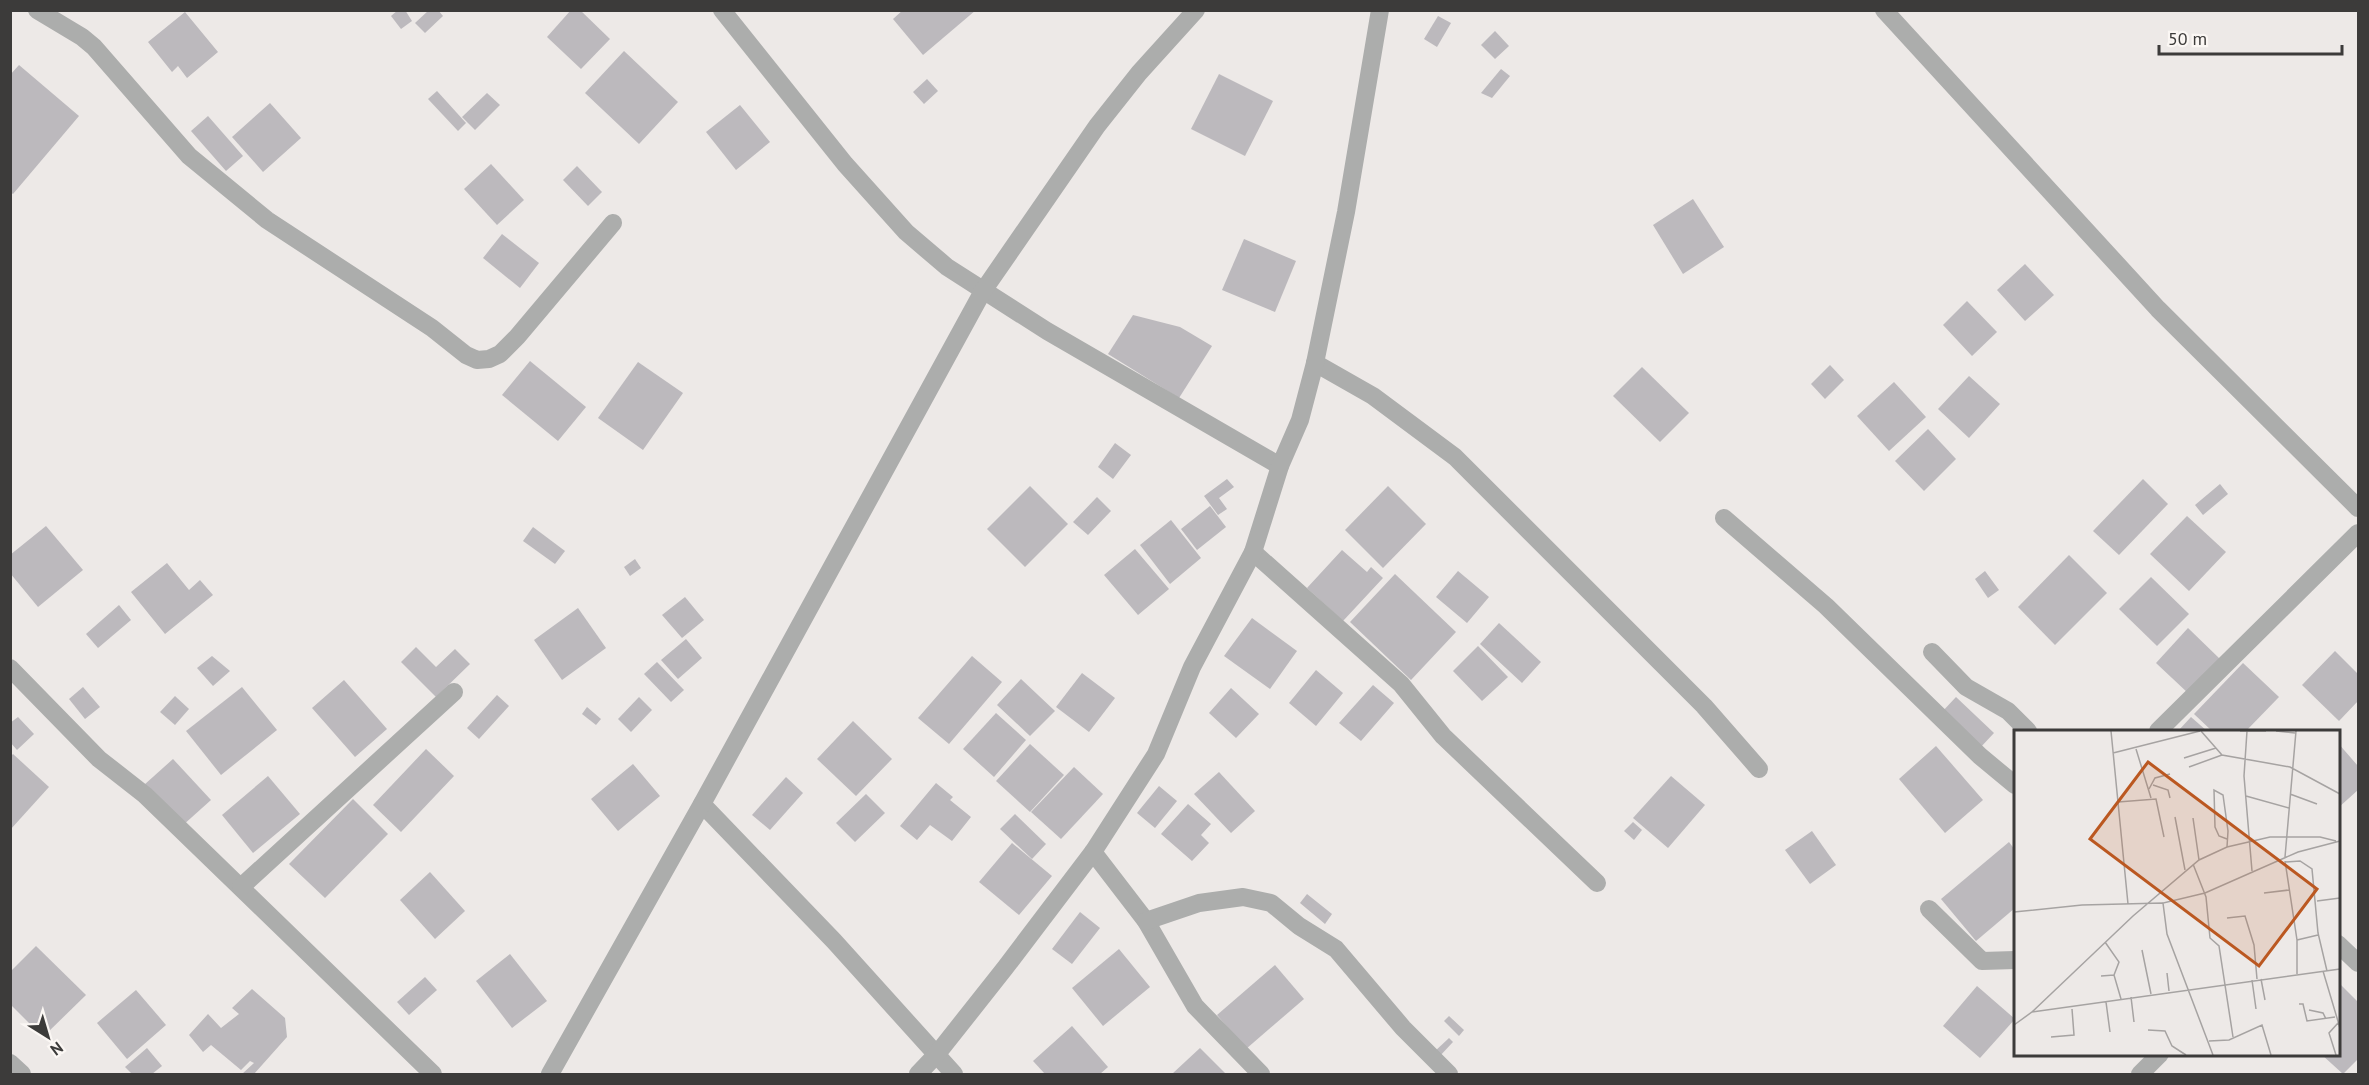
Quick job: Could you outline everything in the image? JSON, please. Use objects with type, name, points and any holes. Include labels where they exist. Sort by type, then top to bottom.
[{"type":"street","points":[[37,10],[82,37],[94,47],[189,156],[267,220],[432,328],[466,355],[477,360],[489,359],[500,354],[517,337],[613,223]]},
{"type":"street","points":[[722,10],[845,164],[906,232],[947,267],[1047,331],[1280,466]]},
{"type":"street","points":[[549,1074],[702,804],[983,291],[1096,126],[1166,42],[1196,10]]},
{"type":"street","points":[[918,1074],[937,1054],[1094,852],[1156,754],[1192,667],[1253,552],[1280,466],[1300,420],[1315,363],[1346,212],[1380,10]]},
{"type":"street","points":[[1884,10],[2158,309],[2358,508]]},
{"type":"street","points":[[1315,363],[1373,396],[1455,457],[1704,706],[1759,769]]},
{"type":"street","points":[[1724,518],[1826,606],[1972,748],[2014,784]]},
{"type":"street","points":[[2159,730],[2358,533]]},
{"type":"street","points":[[1253,552],[1401,684],[1443,736],[1597,883]]},
{"type":"street","points":[[1932,652],[1966,687],[2008,711],[2027,730]]},
{"type":"street","points":[[10,668],[99,759],[145,795],[241,887],[272,921],[433,1074]]},
{"type":"street","points":[[241,887],[454,692]]},
{"type":"street","points":[[702,804],[834,942],[954,1074]]},
{"type":"street","points":[[1094,852],[1146,921],[1195,1005],[1261,1074]]},
{"type":"street","points":[[1146,921],[1199,903],[1243,897],[1271,903],[1336,949],[1404,1028],[1449,1074]]},
{"type":"street","points":[[1929,909],[1982,961],[2014,960]]},
{"type":"street","points":[[2339,946],[2358,963]]},
{"type":"street","points":[[2140,1074],[2158,1055]]},
{"type":"street","points":[[10,1063],[22,1074]]},
{"type":"building","points":[[398,10],[405,10],[412,21],[401,29],[391,16]]},
{"type":"building","points":[[429,10],[438,10],[443,16],[425,33],[415,23]]},
{"type":"building","points":[[571,10],[580,10],[610,39],[581,69],[547,37]]},
{"type":"building","points":[[903,10],[976,10],[923,55],[893,19]]},
{"type":"building","points":[[185,12],[218,52],[187,78],[178,66],[172,72],[148,42]]},
{"type":"building","points":[[1438,16],[1451,23],[1437,47],[1424,39]]},
{"type":"building","points":[[1495,31],[1509,46],[1495,59],[1481,45]]},
{"type":"building","points":[[624,51],[678,102],[639,144],[585,93]]},
{"type":"building","points":[[19,65],[79,116],[13,194],[10,192],[10,75]]},
{"type":"building","points":[[1501,69],[1510,76],[1492,98],[1481,93]]},
{"type":"building","points":[[1219,74],[1273,101],[1245,156],[1191,129]]},
{"type":"building","points":[[927,79],[938,91],[924,104],[913,92]]},
{"type":"building","points":[[437,91],[466,123],[458,131],[428,99]]},
{"type":"building","points":[[487,93],[500,105],[475,130],[462,117]]},
{"type":"building","points":[[270,103],[301,138],[263,172],[232,137]]},
{"type":"building","points":[[740,105],[770,142],[736,170],[706,132]]},
{"type":"building","points":[[208,116],[243,156],[226,171],[191,131]]},
{"type":"building","points":[[491,164],[524,200],[497,225],[464,189]]},
{"type":"building","points":[[577,166],[602,192],[588,206],[563,180]]},
{"type":"building","points":[[1693,199],[1724,247],[1683,274],[1653,225]]},
{"type":"building","points":[[502,234],[539,263],[520,288],[483,258]]},
{"type":"building","points":[[1244,239],[1296,261],[1275,312],[1222,290]]},
{"type":"building","points":[[2025,264],[2054,295],[2025,321],[1997,290]]},
{"type":"building","points":[[1967,301],[1997,332],[1972,356],[1943,325]]},
{"type":"building","points":[[1133,315],[1180,327],[1212,346],[1179,398],[1108,354]]},
{"type":"building","points":[[530,361],[586,407],[558,441],[502,395]]},
{"type":"building","points":[[638,362],[683,393],[643,450],[598,418]]},
{"type":"building","points":[[1830,365],[1844,380],[1825,399],[1811,384]]},
{"type":"building","points":[[1642,367],[1689,413],[1660,442],[1613,396]]},
{"type":"building","points":[[1969,376],[2000,404],[1969,438],[1938,409]]},
{"type":"building","points":[[1894,382],[1926,417],[1889,451],[1857,416]]},
{"type":"building","points":[[1928,429],[1956,459],[1924,491],[1895,461]]},
{"type":"building","points":[[1115,443],[1131,455],[1113,479],[1098,467]]},
{"type":"building","points":[[1227,479],[1234,487],[1219,498],[1227,509],[1218,515],[1204,496]]},
{"type":"building","points":[[2143,479],[2168,504],[2119,555],[2093,531]]},
{"type":"building","points":[[2220,484],[2228,494],[2203,515],[2195,505]]},
{"type":"building","points":[[1030,486],[1068,524],[1025,567],[987,529]]},
{"type":"building","points":[[1388,486],[1426,524],[1383,568],[1345,530]]},
{"type":"building","points":[[1097,497],[1111,511],[1088,535],[1073,522]]},
{"type":"building","points":[[1210,506],[1226,527],[1197,550],[1181,529]]},
{"type":"building","points":[[2187,516],[2226,552],[2189,591],[2150,554]]},
{"type":"building","points":[[1171,520],[1201,558],[1170,584],[1140,545]]},
{"type":"building","points":[[46,526],[83,570],[38,607],[10,573],[10,555]]},
{"type":"building","points":[[533,527],[565,551],[555,564],[523,541]]},
{"type":"building","points":[[1135,549],[1169,589],[1138,615],[1104,575]]},
{"type":"building","points":[[1342,550],[1367,572],[1371,567],[1383,578],[1343,621],[1307,588]]},
{"type":"building","points":[[2069,555],[2107,593],[2055,645],[2018,607]]},
{"type":"building","points":[[635,559],[641,568],[630,576],[624,567]]},
{"type":"building","points":[[167,563],[189,590],[200,580],[213,595],[165,634],[131,592]]},
{"type":"building","points":[[1458,571],[1489,597],[1467,623],[1436,597]]},
{"type":"building","points":[[1985,571],[1999,590],[1988,598],[1975,579]]},
{"type":"building","points":[[1395,574],[1456,632],[1411,680],[1350,622]]},
{"type":"building","points":[[2151,577],[2189,614],[2157,646],[2119,609]]},
{"type":"building","points":[[685,597],[704,620],[682,638],[662,615]]},
{"type":"building","points":[[119,605],[131,620],[98,648],[86,634]]},
{"type":"building","points":[[578,608],[606,648],[562,680],[534,640]]},
{"type":"building","points":[[1252,618],[1297,651],[1270,689],[1224,656]]},
{"type":"building","points":[[1499,623],[1541,662],[1522,683],[1480,644]]},
{"type":"building","points":[[2188,628],[2221,660],[2189,694],[2156,663]]},
{"type":"building","points":[[686,639],[702,658],[678,679],[661,660]]},
{"type":"building","points":[[1478,646],[1508,677],[1482,701],[1453,671]]},
{"type":"building","points":[[416,647],[436,667],[455,649],[470,664],[436,697],[401,662]]},
{"type":"building","points":[[2335,651],[2358,674],[2358,701],[2339,721],[2302,685]]},
{"type":"building","points":[[212,656],[230,671],[213,686],[197,668]]},
{"type":"building","points":[[972,656],[1002,682],[949,744],[918,718]]},
{"type":"building","points":[[657,662],[684,690],[671,702],[644,674]]},
{"type":"building","points":[[2243,663],[2279,697],[2247,730],[2211,730],[2194,714]]},
{"type":"building","points":[[1316,670],[1343,693],[1316,726],[1289,703]]},
{"type":"building","points":[[1082,673],[1115,698],[1089,732],[1056,707]]},
{"type":"building","points":[[1021,679],[1055,711],[1030,736],[997,705]]},
{"type":"building","points":[[344,680],[387,729],[355,757],[312,708]]},
{"type":"building","points":[[1373,685],[1394,703],[1361,741],[1339,723]]},
{"type":"building","points":[[83,687],[100,707],[85,719],[69,699]]},
{"type":"building","points":[[242,687],[277,730],[221,775],[186,731]]},
{"type":"building","points":[[1231,688],[1259,714],[1236,738],[1209,713]]},
{"type":"building","points":[[497,695],[509,706],[479,739],[467,728]]},
{"type":"building","points":[[175,696],[189,709],[175,725],[160,712]]},
{"type":"building","points":[[639,697],[652,710],[631,732],[618,719]]},
{"type":"building","points":[[1956,697],[1994,733],[1979,749],[1941,713]]},
{"type":"building","points":[[587,707],[601,719],[596,725],[582,714]]},
{"type":"building","points":[[996,713],[1026,740],[994,777],[963,749]]},
{"type":"building","points":[[18,717],[34,734],[17,750],[10,742],[10,723]]},
{"type":"building","points":[[2191,717],[2206,730],[2179,730]]},
{"type":"building","points":[[853,721],[892,759],[856,796],[817,759]]},
{"type":"building","points":[[1030,744],[1064,775],[1030,812],[996,781]]},
{"type":"building","points":[[2339,744],[2358,766],[2358,790],[2339,807]]},
{"type":"building","points":[[1936,746],[1983,800],[1945,833],[1899,779]]},
{"type":"building","points":[[426,749],[454,776],[401,832],[373,805]]},
{"type":"building","points":[[13,754],[49,787],[10,830],[10,757]]},
{"type":"building","points":[[173,759],[211,800],[182,826],[144,785]]},
{"type":"building","points":[[633,764],[660,796],[618,831],[591,799]]},
{"type":"building","points":[[1074,767],[1103,794],[1061,839],[1031,812]]},
{"type":"building","points":[[1219,772],[1255,811],[1231,833],[1194,794]]},
{"type":"building","points":[[268,776],[300,814],[253,853],[222,815]]},
{"type":"building","points":[[1671,776],[1705,805],[1668,848],[1633,818]]},
{"type":"building","points":[[786,777],[803,793],[770,830],[752,815]]},
{"type":"building","points":[[936,783],[953,797],[950,800],[971,817],[952,841],[930,825],[917,840],[900,826]]},
{"type":"building","points":[[1159,786],[1177,801],[1155,828],[1137,813]]},
{"type":"building","points":[[866,794],[885,813],[855,842],[836,823]]},
{"type":"building","points":[[353,799],[388,834],[325,898],[289,864]]},
{"type":"building","points":[[1188,804],[1211,824],[1201,835],[1209,843],[1192,861],[1161,834]]},
{"type":"building","points":[[1015,814],[1046,844],[1032,859],[1000,829]]},
{"type":"building","points":[[1633,822],[1642,830],[1634,840],[1624,831]]},
{"type":"building","points":[[1812,831],[1836,865],[1810,884],[1785,850]]},
{"type":"building","points":[[2009,842],[2014,849],[2014,909],[1976,941],[1941,899]]},
{"type":"building","points":[[1012,843],[1052,876],[1019,915],[979,882]]},
{"type":"building","points":[[430,872],[465,911],[435,939],[400,900]]},
{"type":"building","points":[[1307,894],[1332,914],[1325,924],[1300,903]]},
{"type":"building","points":[[1080,912],[1100,928],[1072,964],[1052,949]]},
{"type":"building","points":[[36,946],[86,995],[43,1037],[10,1004],[10,972]]},
{"type":"building","points":[[1119,949],[1150,987],[1103,1026],[1072,988]]},
{"type":"building","points":[[510,954],[547,1001],[512,1028],[476,981]]},
{"type":"building","points":[[1275,965],[1304,999],[1246,1049],[1217,1015]]},
{"type":"building","points":[[425,977],[437,990],[409,1015],[397,1002]]},
{"type":"building","points":[[2341,985],[2358,1002],[2358,1059],[2343,1074],[2322,1055],[2339,1055],[2339,987]]},
{"type":"building","points":[[1977,986],[2014,1018],[1980,1058],[1943,1026]]},
{"type":"building","points":[[252,989],[285,1018],[287,1037],[254,1074],[242,1074],[254,1063],[250,1061],[241,1070],[211,1045],[203,1052],[189,1035],[208,1014],[221,1028],[239,1014],[232,1008]]},
{"type":"building","points":[[136,990],[166,1025],[127,1059],[97,1023]]},
{"type":"building","points":[[1449,1016],[1464,1030],[1459,1036],[1444,1021]]},
{"type":"building","points":[[1072,1026],[1108,1067],[1100,1074],[1045,1074],[1033,1061]]},
{"type":"building","points":[[1449,1038],[1453,1042],[1438,1058],[1433,1053]]},
{"type":"building","points":[[147,1048],[162,1066],[152,1074],[132,1074],[125,1067]]},
{"type":"building","points":[[1200,1048],[1226,1074],[1172,1074]]}]
